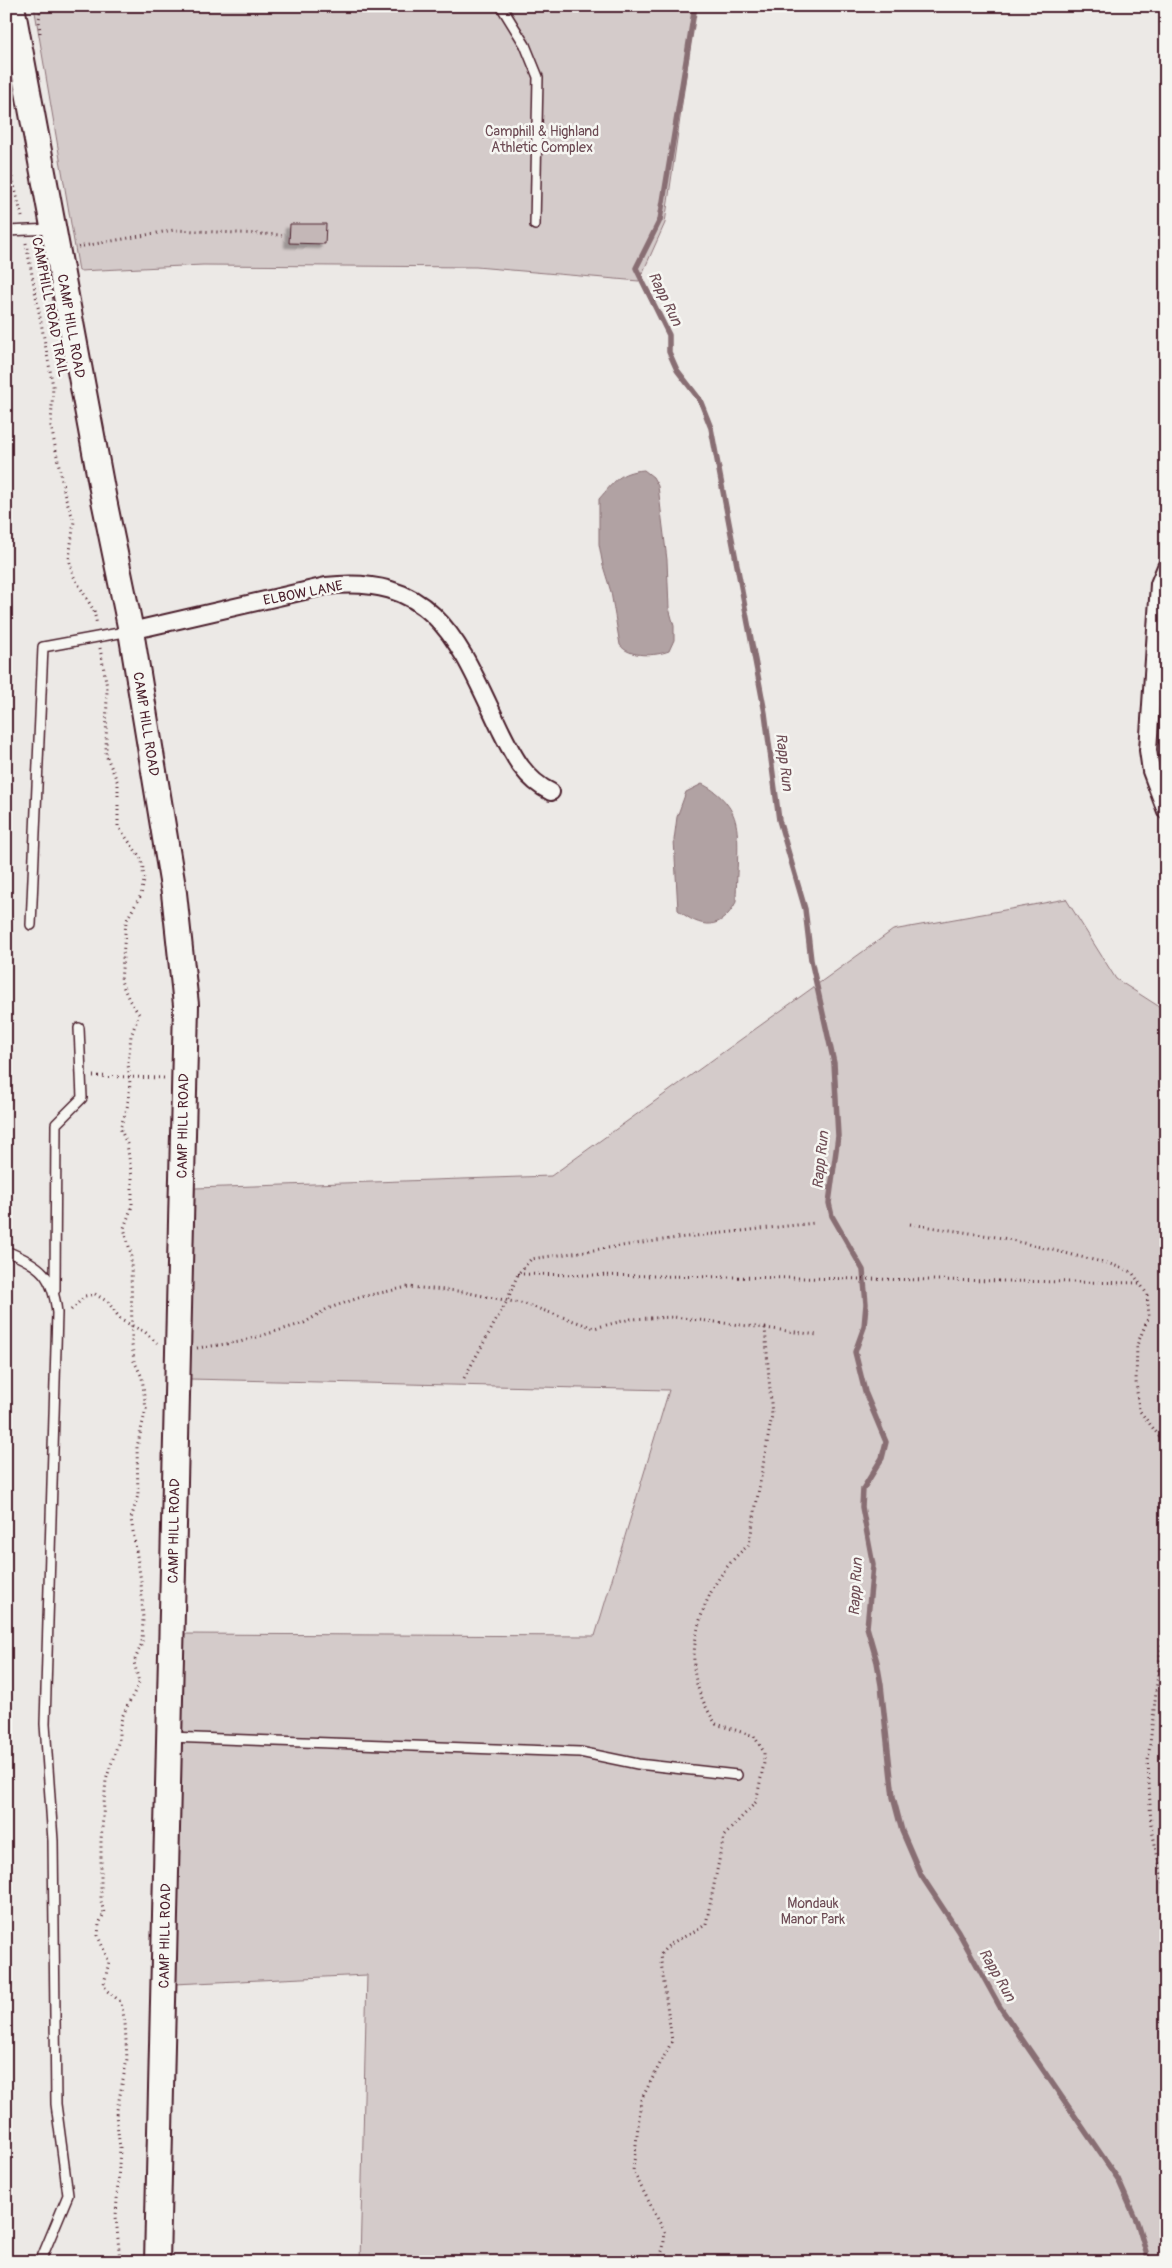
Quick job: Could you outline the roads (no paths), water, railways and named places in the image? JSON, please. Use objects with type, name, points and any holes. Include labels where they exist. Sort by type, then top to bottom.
[{"type":"street","name":"CAMP HILL ROAD","points":[[12,6],[104,500],[131,631],[174,893],[186,1004],[157,2262]]},
{"type":"street","points":[[1166,568],[1159,584],[1148,750],[1151,771],[1166,811]]},
{"type":"street","name":"ELBOW LANE","points":[[131,631],[326,586],[350,583],[373,586],[412,598],[440,620],[452,636],[468,662],[511,752],[524,773],[537,785],[551,792]]},
{"type":"lane","points":[[501,6],[525,45],[538,77],[535,225]]},
{"type":"lane","points":[[6,231],[24,230],[55,239]]},
{"type":"lane","points":[[31,925],[43,648],[131,631]]},
{"type":"lane","points":[[40,2262],[68,2196],[56,2104],[53,1841],[45,1724],[57,1313],[55,1292],[56,1124],[82,1098],[79,1028]]},
{"type":"lane","points":[[6,1251],[43,1270],[55,1292]]},
{"type":"lane","points":[[169,1737],[580,1752],[638,1764],[737,1774]]},
{"type":"waterway","name":"Rapp Run","points":[[695,6],[660,220],[636,268],[669,335],[669,352],[677,370],[700,400],[711,428],[765,713],[779,820],[805,909],[811,960],[834,1063],[838,1136],[829,1203],[832,1216],[863,1270],[866,1304],[864,1327],[855,1352],[865,1392],[886,1442],[882,1458],[863,1489],[862,1507],[873,1565],[867,1627],[877,1662],[881,1685],[893,1797],[902,1831],[921,1875],[958,1931],[1000,2007],[1118,2179],[1137,2222],[1149,2262]]},
{"type":"park label","name":"Camphill & Highland Athletic Complex","points":[[542,140]]},
{"type":"park label","name":"Mondauk Manor Park","points":[[813,1912]]}]
